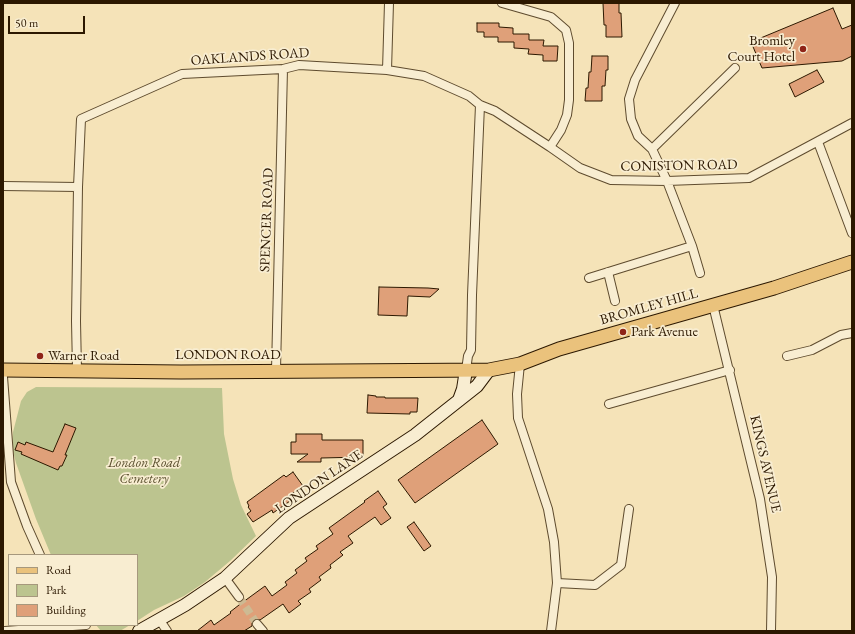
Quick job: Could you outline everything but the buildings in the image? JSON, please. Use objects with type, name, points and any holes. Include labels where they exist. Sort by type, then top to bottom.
[{"type":"main road","name":"BROMLEY HILL","points":[[452,370],[489,370],[520,364],[558,349],[774,288],[852,262]]},
{"type":"main road","name":"LONDON ROAD","points":[[3,370],[181,372],[276,370],[452,370]]},
{"type":"street","points":[[387,70],[389,3]]},
{"type":"street","points":[[502,3],[552,17],[566,30],[569,43],[569,100],[567,115],[561,130],[550,147]]},
{"type":"street","points":[[675,3],[634,80],[629,99],[631,119],[638,136],[652,149],[667,181],[692,246],[700,273]]},
{"type":"street","name":"OAKLANDS ROAD","points":[[78,370],[76,321],[78,187],[81,118],[182,74],[283,69],[299,65],[387,70],[424,76],[469,96],[480,105]]},
{"type":"street","points":[[652,149],[735,68]]},
{"type":"street","name":"SPENCER ROAD","points":[[276,370],[283,69]]},
{"type":"street","points":[[459,400],[468,356],[471,350],[480,105]]},
{"type":"street","name":"CONISTON ROAD","points":[[480,105],[495,111],[580,168],[611,180],[667,181],[749,178],[852,123]]},
{"type":"street","points":[[818,142],[852,233]]},
{"type":"street","points":[[3,186],[78,187]]},
{"type":"street","points":[[589,278],[692,246]]},
{"type":"street","points":[[608,272],[615,301]]},
{"type":"street","name":"KINGS AVENUE","points":[[713,305],[730,370],[760,499],[772,577],[771,631]]},
{"type":"street","points":[[787,356],[812,350],[841,335],[852,333]]},
{"type":"street","points":[[520,364],[516,394],[518,418],[548,509],[554,542],[557,583],[551,631]]},
{"type":"street","name":"LONDON LANE","points":[[139,631],[185,605],[225,578],[288,518],[415,435],[477,386],[489,370]]},
{"type":"street","points":[[609,404],[730,370]]},
{"type":"street","points":[[3,377],[11,482],[27,526],[40,554]]},
{"type":"street","points":[[557,583],[595,585],[621,565],[629,509]]},
{"type":"street","points":[[225,578],[239,597]]},
{"type":"street","points":[[159,619],[167,631]]},
{"type":"street","points":[[257,624],[263,631]]},
{"type":"street","points":[[5,631],[72,626]]},
{"type":"green space","name":"London Road Cemetery","points":[[36,387],[222,388],[224,434],[233,479],[241,505],[256,536],[205,582],[184,596],[154,610],[138,620],[138,554],[51,554],[36,519],[16,463],[12,447],[13,432],[21,401],[27,392]]},
{"type":"green space","points":[[97,626],[128,626],[120,631],[101,631]]},
{"type":"tunnel","points":[[239,597],[257,624]]},
{"type":"place","name":"Bromley Court Hotel","points":[[803,49]]},
{"type":"place","name":"Park Avenue","points":[[623,332]]},
{"type":"place","name":"Warner Road","points":[[40,356]]}]
